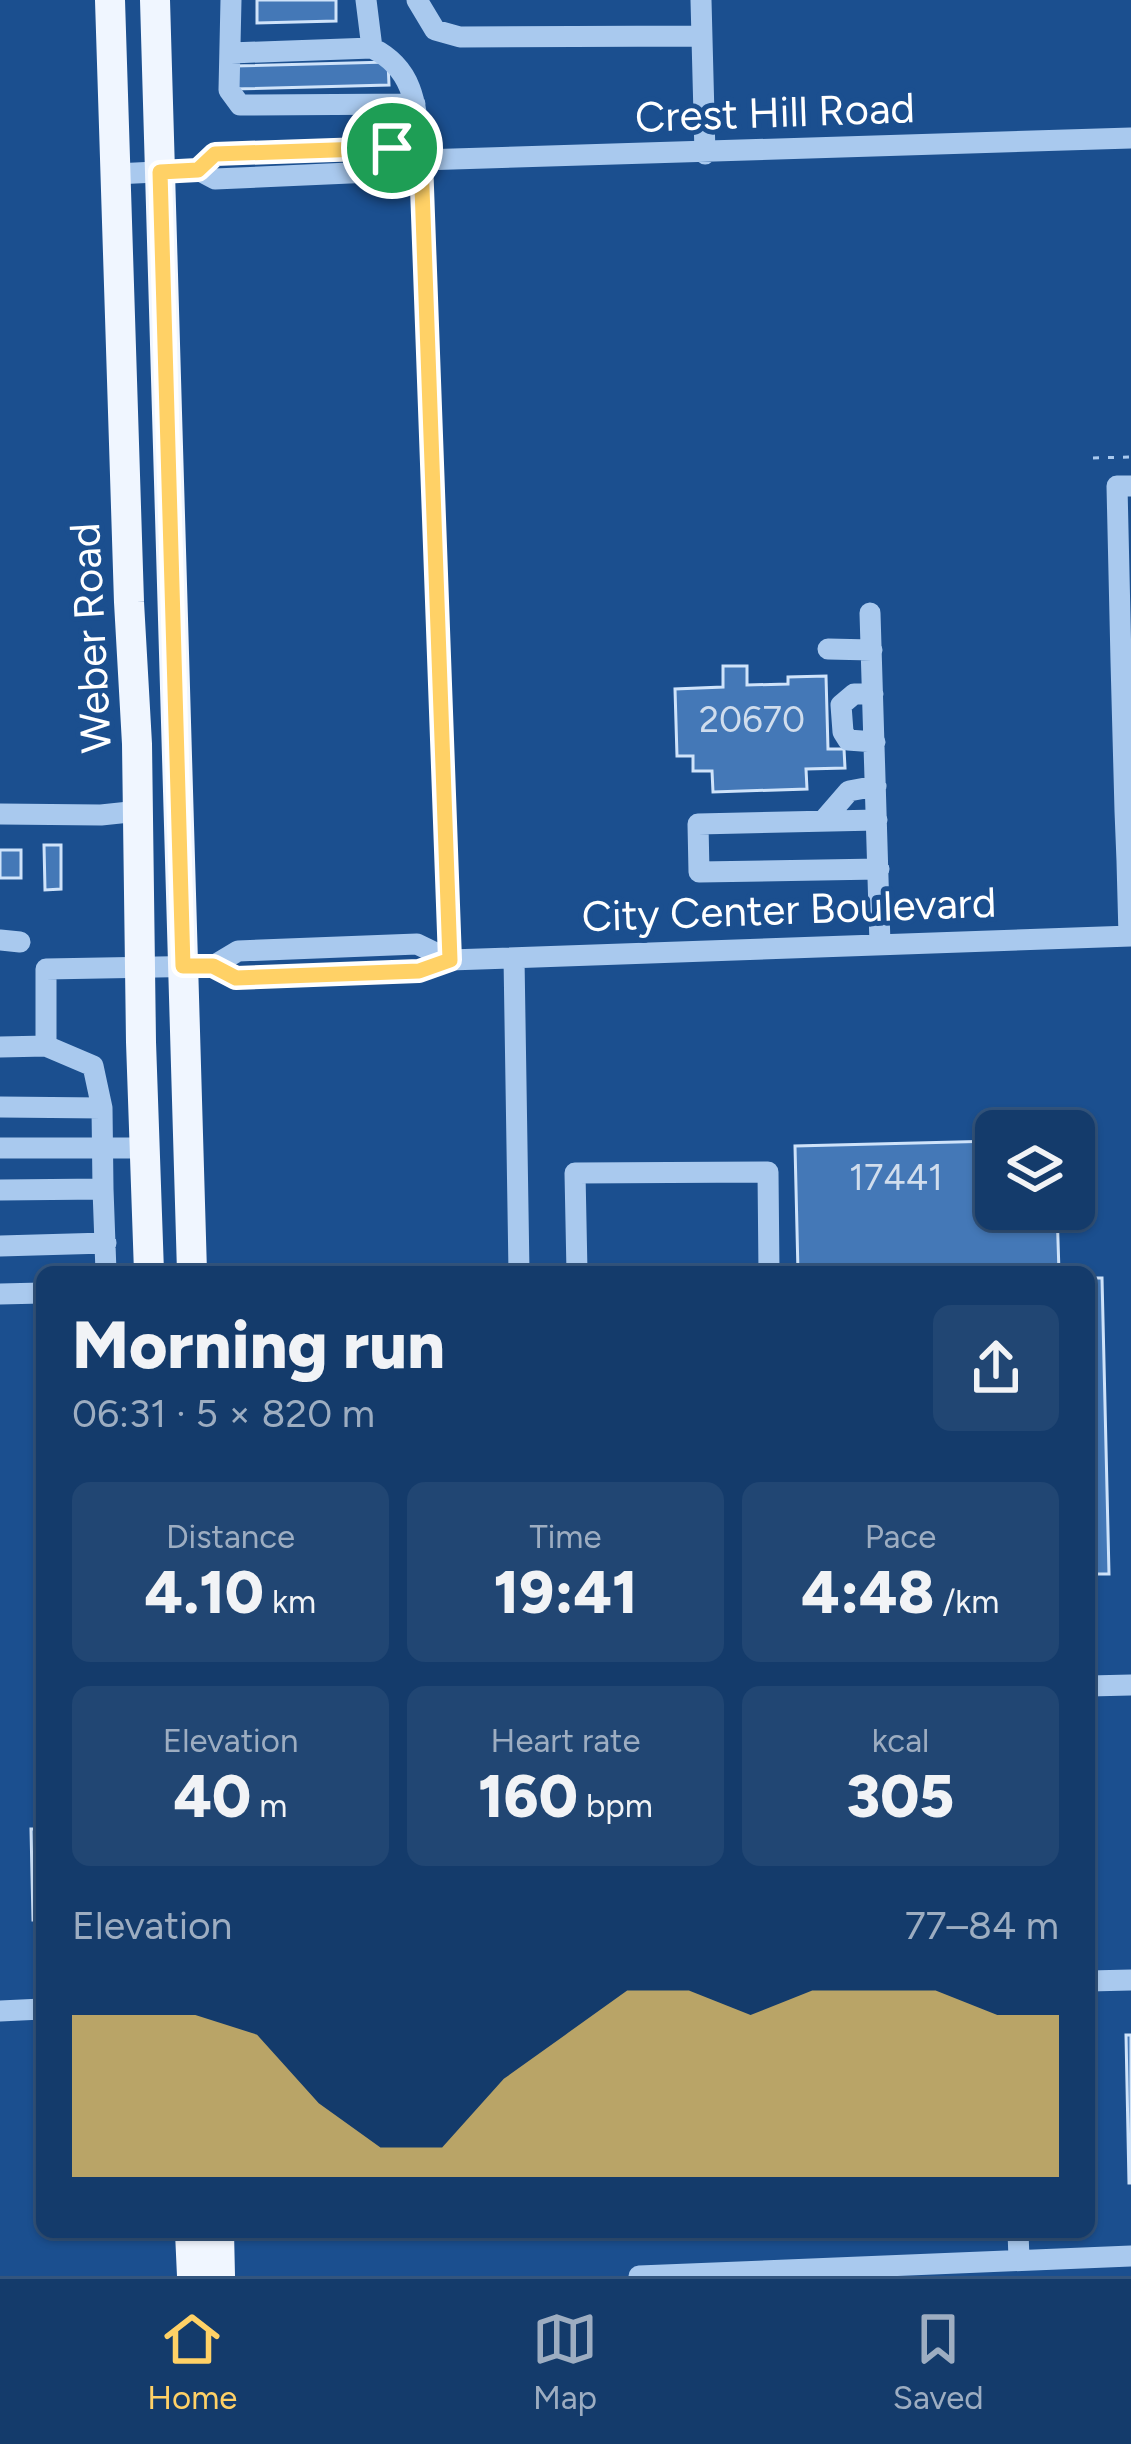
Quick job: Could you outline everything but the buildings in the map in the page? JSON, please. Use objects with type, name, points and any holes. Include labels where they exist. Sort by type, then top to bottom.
[{"type":"main road","name":"Weber Road","points":[[110,0],[139,811],[149,1266]]},
{"type":"main road","name":"Weber Road","points":[[154,0],[198,966],[192,1266]]},
{"type":"main road","points":[[190,2238],[191,2276]]},
{"type":"main road","points":[[219,2238],[220,2276]]},
{"type":"street","points":[[231,0],[230,94],[246,107],[415,104]]},
{"type":"street","points":[[366,0],[372,48]]},
{"type":"street","points":[[417,0],[435,29],[460,37],[702,36]]},
{"type":"street","points":[[700,0],[705,154]]},
{"type":"street","points":[[231,53],[372,48],[399,65],[415,104],[421,160],[450,960]]},
{"type":"street","name":"Crest Hill Road","points":[[116,174],[198,170],[214,179],[395,171],[421,160],[1131,138]]},
{"type":"street","points":[[1130,936],[1126,661],[1117,486],[1131,486]]},
{"type":"street","points":[[871,613],[880,944]]},
{"type":"street","points":[[828,650],[872,650]]},
{"type":"street","points":[[873,694],[854,694],[841,705],[848,740],[874,742]]},
{"type":"street","points":[[823,821],[849,790],[876,786]]},
{"type":"street","points":[[0,814],[139,811]]},
{"type":"street","points":[[877,820],[698,824],[699,872],[879,869]]},
{"type":"street","name":"City Center Boulevard","points":[[46,1046],[46,969],[198,966],[238,951],[417,944],[450,960],[1130,936]]},
{"type":"street","points":[[514,958],[519,1266]]},
{"type":"street","points":[[0,1047],[46,1046],[93,1066],[102,1108],[106,1266]]},
{"type":"street","points":[[0,1107],[102,1108]]},
{"type":"street","points":[[0,1148],[143,1148]]},
{"type":"street","points":[[577,1266],[575,1173],[768,1172],[769,1266]]},
{"type":"street","points":[[0,1190],[103,1189]]},
{"type":"street","points":[[0,1246],[106,1243]]},
{"type":"street","points":[[0,1294],[36,1293]]},
{"type":"street","points":[[1095,1686],[1131,1684]]},
{"type":"street","points":[[1095,1981],[1131,1980]]},
{"type":"street","points":[[0,2011],[36,2009]]},
{"type":"street","points":[[1018,2238],[1019,2259]]},
{"type":"street","points":[[639,2276],[1131,2256]]},
{"type":"path","points":[[1094,458],[1131,457]]},
{"type":"route","points":[[392,148],[421,160],[450,960],[419,971],[236,978],[213,966],[183,966],[160,172],[198,170],[215,154],[392,148]]}]
